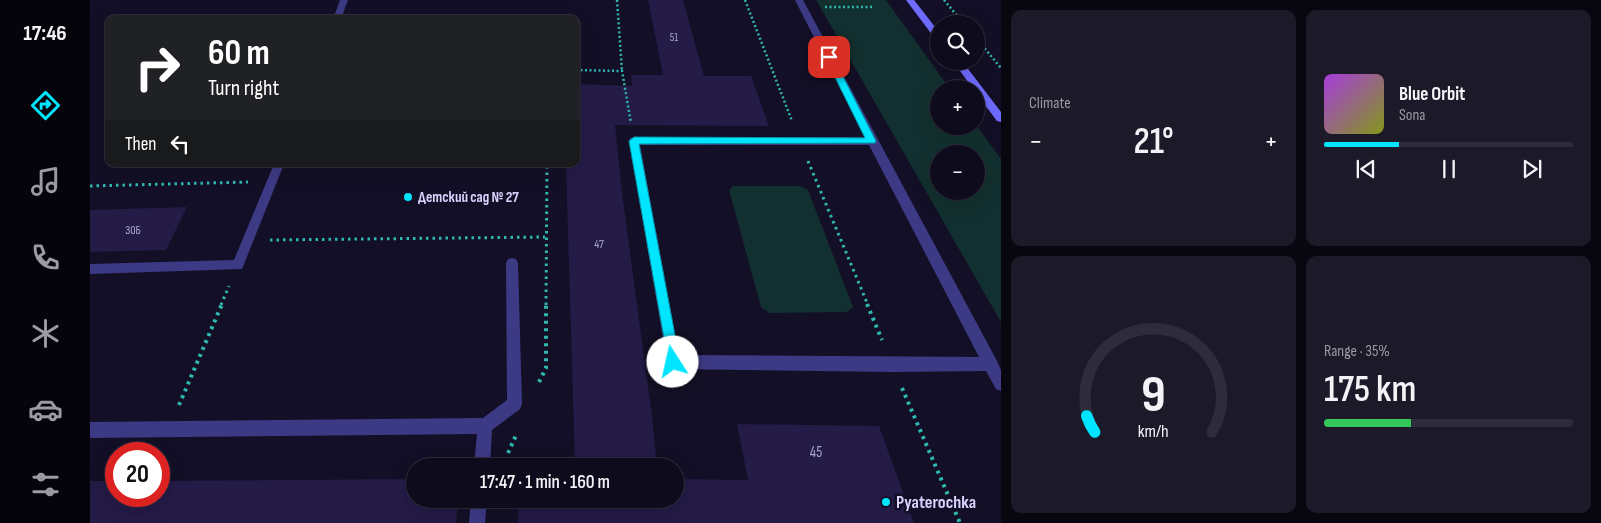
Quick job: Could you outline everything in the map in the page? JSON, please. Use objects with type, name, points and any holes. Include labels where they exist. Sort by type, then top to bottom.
[{"type":"main road","points":[[910,0],[930,26]]},
{"type":"main road","points":[[964,70],[1001,119]]},
{"type":"lane","points":[[338,15],[344,0]]},
{"type":"lane","points":[[801,3],[1001,384]]},
{"type":"lane","points":[[872,141],[634,141],[673,362],[892,365],[991,364]]},
{"type":"lane","points":[[90,269],[238,265],[277,167]]},
{"type":"lane","points":[[90,430],[485,426],[515,404],[512,263]]},
{"type":"lane","points":[[483,458],[485,426]]},
{"type":"lane","points":[[477,523],[478,508]]},
{"type":"path","points":[[617,0],[622,71],[634,141]]},
{"type":"path","points":[[745,0],[799,141],[960,523]]},
{"type":"path","points":[[944,0],[956,15]]},
{"type":"path","points":[[801,3],[872,7]]},
{"type":"path","points":[[985,49],[1001,68]]},
{"type":"path","points":[[580,70],[622,71]]},
{"type":"path","points":[[90,186],[271,182]]},
{"type":"path","points":[[248,241],[545,237]]},
{"type":"path","points":[[169,429],[238,265]]},
{"type":"green space","points":[[816,0],[886,0],[930,61],[930,70],[936,70],[944,80],[930,80],[930,135],[983,135],[1001,159],[1001,322],[931,200],[985,200],[985,145],[930,145],[930,198]]},
{"type":"green space","points":[[733,186],[799,186],[808,190],[853,307],[847,312],[770,313],[761,307],[729,190]]},
{"type":"building","points":[[648,0],[683,0],[704,76],[751,76],[769,126],[615,125],[656,458],[575,458],[566,167],[580,167],[580,84],[632,86],[631,75],[663,75]]},
{"type":"building","points":[[187,207],[166,250],[90,252],[90,210]]},
{"type":"building","points":[[737,424],[879,426],[914,523],[518,523],[519,508],[684,508],[684,479],[748,480]]},
{"type":"building","points":[[406,479],[406,508],[457,508],[456,523],[90,523],[90,481],[105,481],[105,507],[170,507],[170,481]]},
{"type":"place","name":"Детский сад № 27","points":[[408,197]]},
{"type":"place","name":"Pyaterochka","points":[[886,502]]},
{"type":"route","points":[[673,362],[634,141],[872,141],[829,57]]}]
